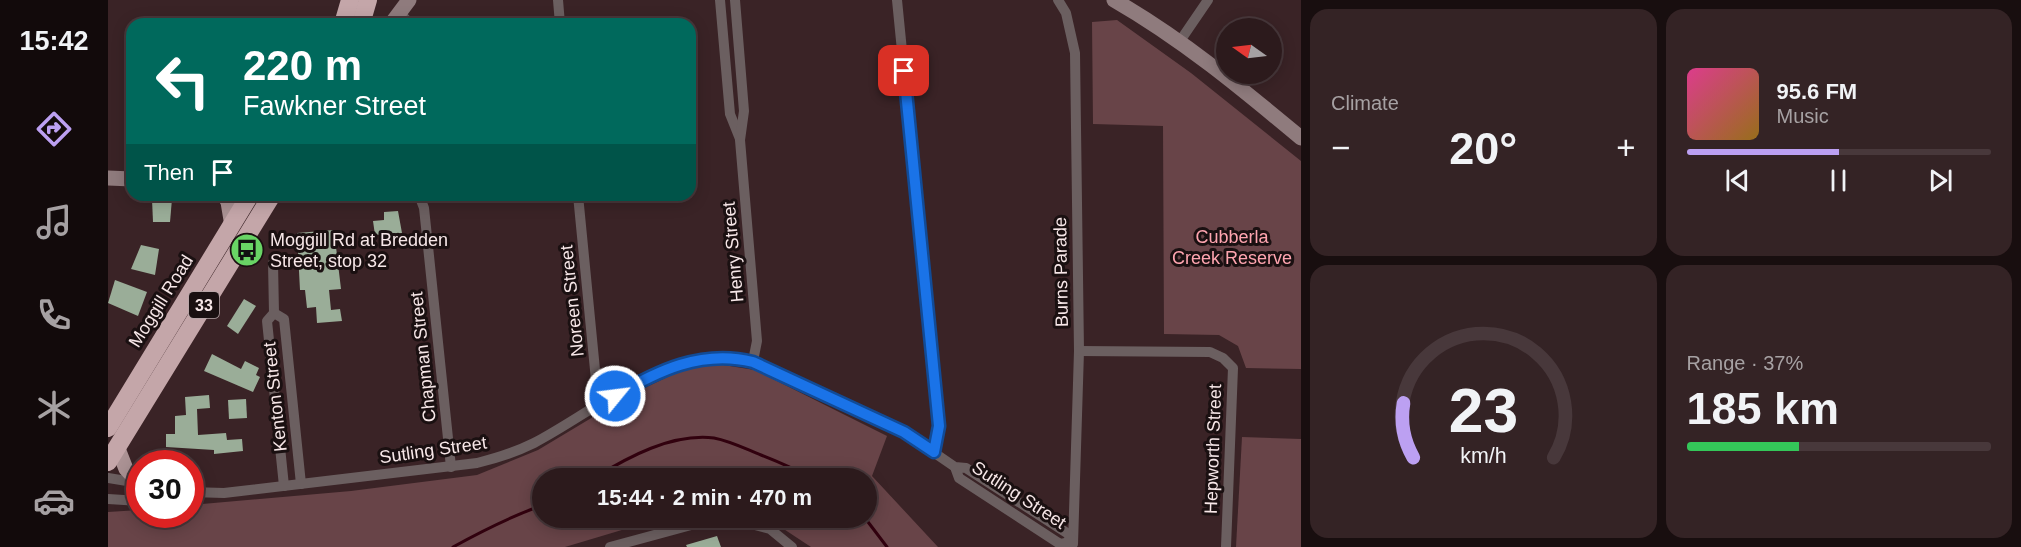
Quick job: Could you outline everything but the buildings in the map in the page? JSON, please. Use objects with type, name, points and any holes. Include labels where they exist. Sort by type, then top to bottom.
[{"type":"highway","points":[[345,18],[350,0]]},
{"type":"highway","points":[[363,18],[368,0]]},
{"type":"highway","name":"Moggill Road","points":[[108,428],[247,201]]},
{"type":"highway","name":"33","points":[[113,454],[268,201]]},
{"type":"main road","points":[[401,18],[409,0]]},
{"type":"main road","points":[[1114,0],[1180,41],[1301,138]]},
{"type":"main road","points":[[108,178],[126,179]]},
{"type":"main road","points":[[227,201],[232,226]]},
{"type":"main road","points":[[113,454],[126,469]]},
{"type":"street","points":[[558,0],[560,18]]},
{"type":"street","name":"Henry Street","points":[[720,0],[730,114],[740,140]]},
{"type":"street","name":"Henry Street","points":[[735,0],[744,111],[740,140],[757,341],[753,362]]},
{"type":"street","points":[[897,0],[939,426],[934,452]]},
{"type":"street","name":"Burns Parade","points":[[1058,0],[1066,13],[1075,53],[1079,351],[1073,544]]},
{"type":"street","points":[[1180,41],[1208,0]]},
{"type":"street","name":"Chapman Street","points":[[421,201],[424,208],[451,467]]},
{"type":"street","name":"Chapman Street","points":[[424,208],[426,201]]},
{"type":"street","name":"Noreen Street","points":[[579,201],[596,380],[602,404]]},
{"type":"street","name":"Kenton Street","points":[[273,263],[274,313],[267,321],[284,486]]},
{"type":"street","name":"Kenton Street","points":[[274,313],[284,319],[301,484]]},
{"type":"street","name":"Hepworth Street","points":[[1079,351],[1210,352],[1223,358],[1233,368],[1226,547]]},
{"type":"street","name":"Sutling Street","points":[[204,492],[224,493],[451,467],[504,456],[533,443],[679,364],[707,358],[737,357],[753,362],[904,432],[955,467],[966,468],[1066,533],[1073,544]]},
{"type":"street","points":[[108,478],[126,481]]},
{"type":"street","points":[[108,500],[126,501]]},
{"type":"street","points":[[610,547],[680,528]]},
{"type":"street","points":[[763,528],[770,530],[792,547]]},
{"type":"green space","name":"Cubberla Creek Reserve","points":[[1117,20],[1191,73],[1301,161],[1301,369],[1246,368],[1238,346],[1219,335],[1164,334],[1163,126],[1093,124],[1092,22]]},
{"type":"green space","points":[[717,364],[755,370],[887,436],[875,468],[532,468],[532,528],[629,528],[565,547],[108,547],[108,512],[126,511],[126,528],[204,528],[204,504],[351,491],[477,475],[538,450],[628,396],[682,370]]},
{"type":"green space","points":[[1242,437],[1301,439],[1301,547],[1236,547]]},
{"type":"green space","points":[[877,481],[938,547],[811,547],[782,528],[877,528]]},
{"type":"waterway","points":[[611,468],[651,448],[698,437],[732,443],[791,468]]},
{"type":"waterway","points":[[453,547],[497,524],[532,509]]},
{"type":"waterway","points":[[873,528],[887,547]]},
{"type":"place","name":"Moggill Rd at Bredden Street, stop 32","points":[[247,250]]},
{"type":"route","points":[[615,396],[679,364],[707,358],[737,357],[753,362],[904,432],[934,452],[939,426],[904,71]]}]
